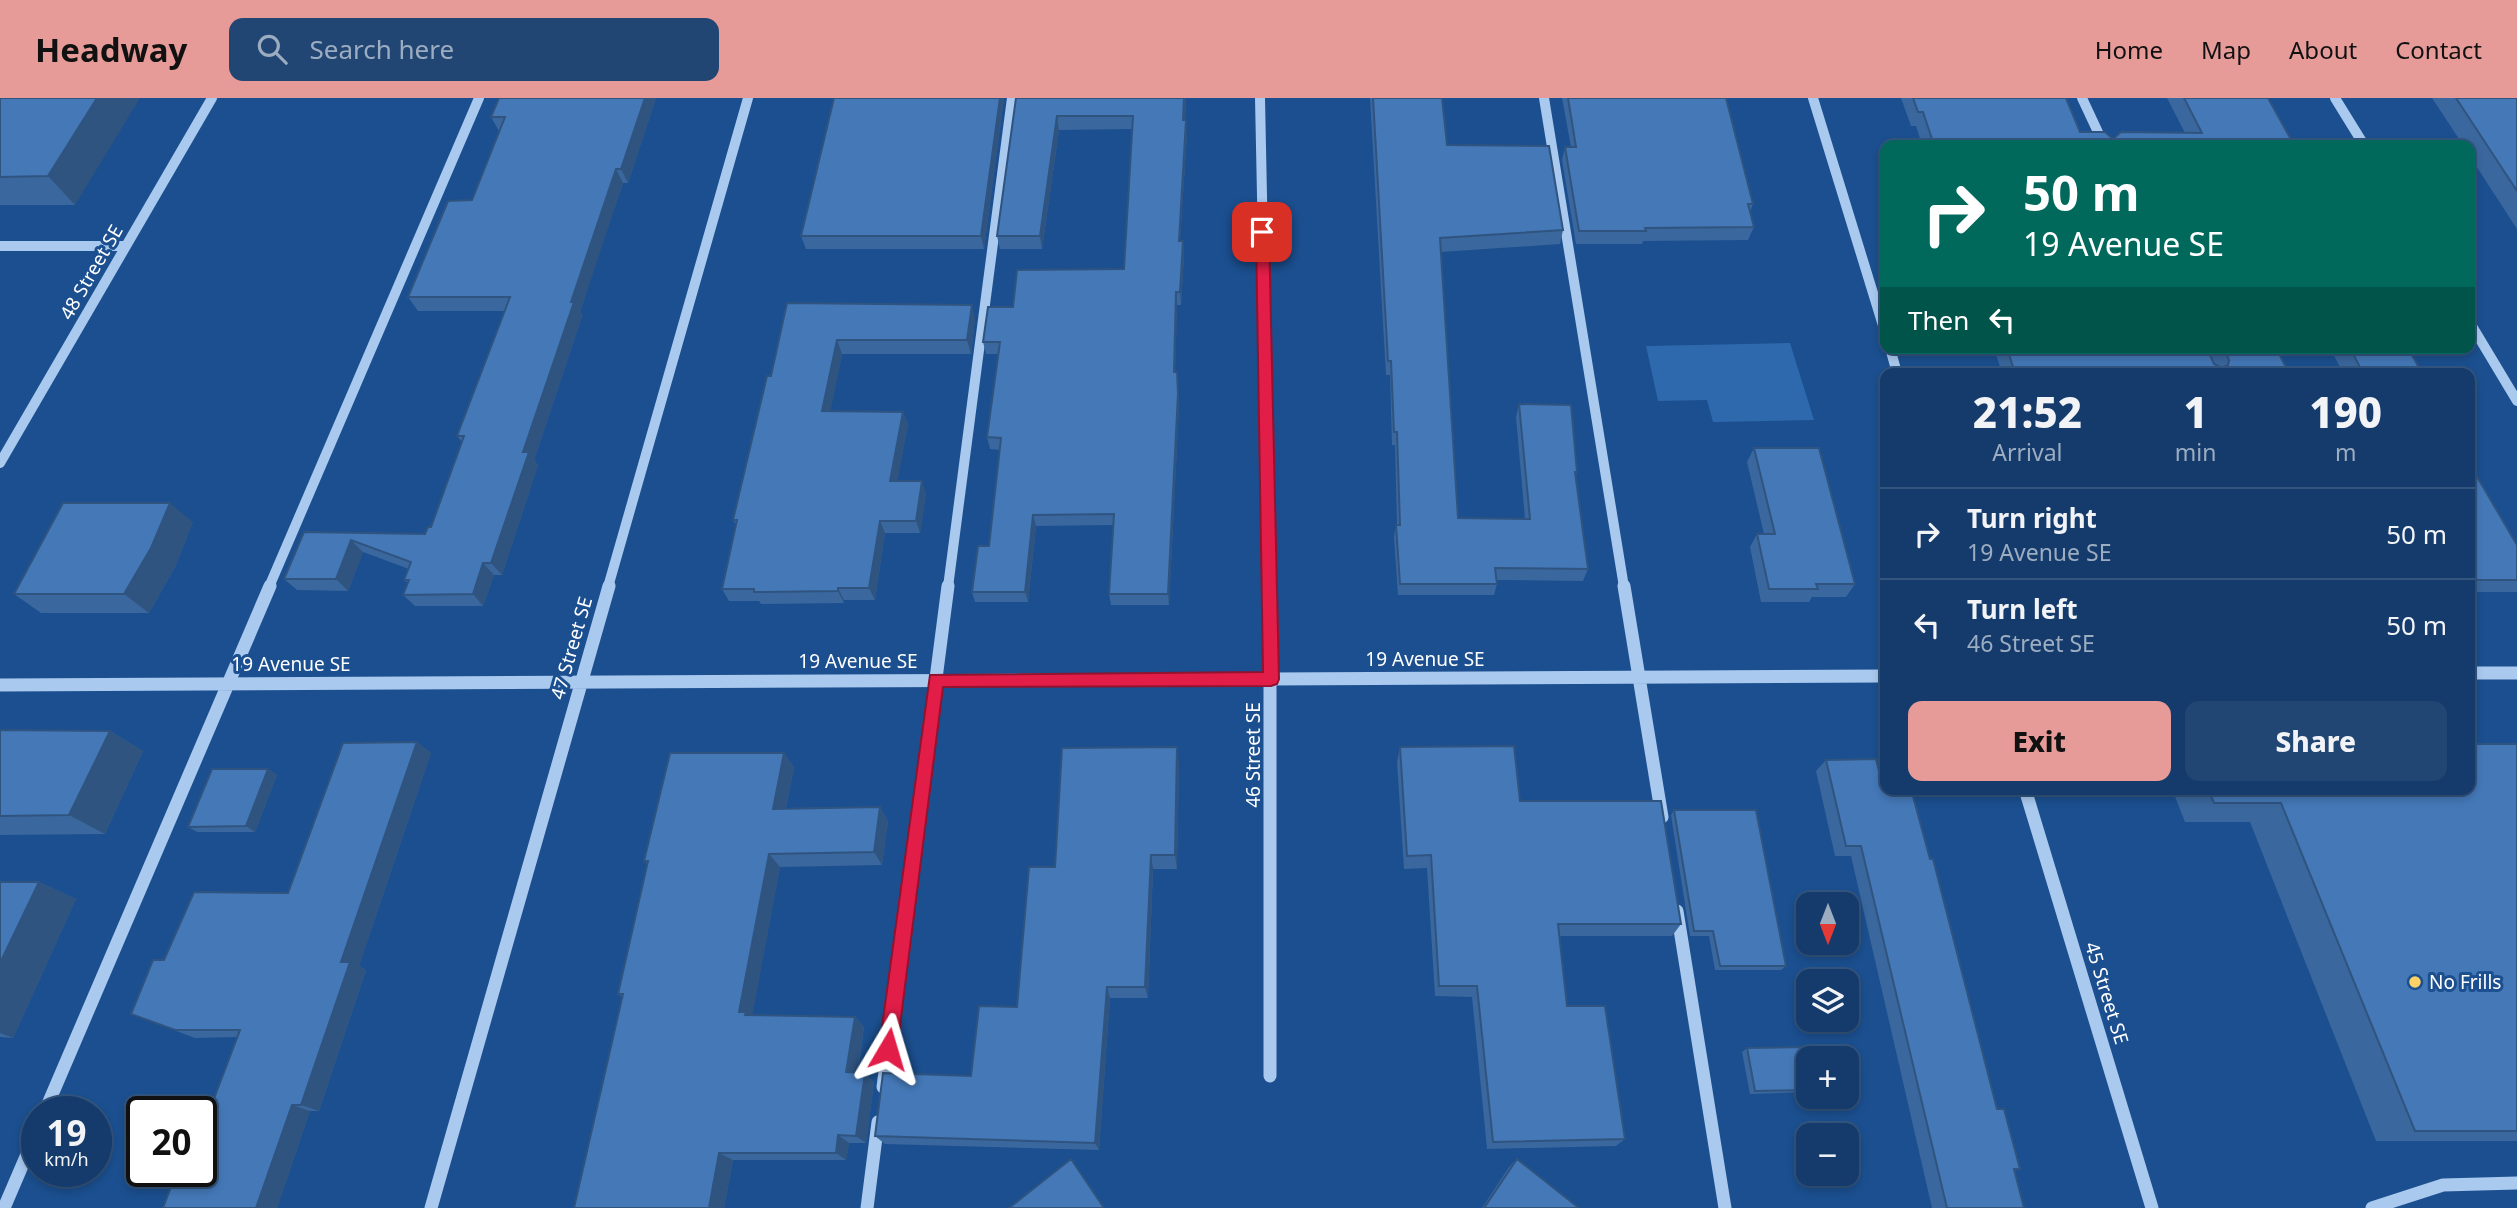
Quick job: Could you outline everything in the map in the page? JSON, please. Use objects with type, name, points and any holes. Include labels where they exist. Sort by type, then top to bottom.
[{"type":"street","name":"48 Street SE","points":[[0,463],[212,98]]},
{"type":"street","points":[[51,1096],[479,98]]},
{"type":"street","name":"47 Street SE","points":[[432,1208],[748,98]]},
{"type":"street","points":[[867,1208],[1012,98]]},
{"type":"street","name":"46 Street SE","points":[[1260,98],[1271,679],[1270,1076]]},
{"type":"street","points":[[1544,98],[1663,825]]},
{"type":"street","points":[[1813,98],[1880,316]]},
{"type":"street","points":[[2082,98],[2102,140]]},
{"type":"street","points":[[2336,98],[2361,140]]},
{"type":"street","points":[[0,246],[126,246]]},
{"type":"street","points":[[2475,331],[2517,401]]},
{"type":"street","points":[[2475,674],[2517,673]]},
{"type":"street","name":"19 Avenue SE","points":[[0,685],[1880,676]]},
{"type":"street","name":"45 Street SE","points":[[2027,795],[2152,1208]]},
{"type":"street","points":[[1674,893],[1725,1208]]},
{"type":"street","points":[[4,1208],[21,1168]]},
{"type":"lane","points":[[2372,1208],[2443,1185],[2517,1184]]},
{"type":"shaded area","points":[[1790,343],[1814,420],[1713,422],[1707,400],[1658,401],[1646,346]]},
{"type":"building","points":[[0,98],[97,98],[48,176],[0,177]]},
{"type":"building","points":[[499,98],[645,98],[621,169],[616,169],[571,302],[574,302],[523,452],[529,452],[491,563],[483,563],[473,594],[403,595],[409,580],[404,580],[411,562],[351,540],[336,579],[284,579],[304,532],[425,534],[428,527],[431,527],[464,436],[457,436],[510,297],[408,297],[448,201],[472,200],[505,117],[491,117]]},
{"type":"building","points":[[834,98],[1000,98],[981,236],[801,236]]},
{"type":"building","points":[[1016,98],[1184,98],[1183,120],[1186,120],[1179,241],[1183,241],[1180,292],[1176,292],[1174,372],[1177,372],[1178,393],[1168,594],[1109,594],[1114,514],[1033,515],[1025,592],[972,592],[978,546],[989,546],[1001,438],[987,437],[1000,342],[983,342],[988,307],[1013,307],[1017,270],[1124,269],[1133,116],[1057,116],[1040,236],[997,236]]},
{"type":"building","points":[[1373,98],[1442,98],[1447,145],[1549,146],[1563,230],[1440,238],[1458,518],[1530,519],[1519,404],[1571,405],[1575,472],[1588,569],[1495,568],[1497,584],[1400,584],[1396,525],[1400,525],[1397,432],[1394,432],[1391,361],[1388,361]]},
{"type":"building","points":[[1568,98],[1726,98],[1753,204],[1748,204],[1754,227],[1579,231],[1565,147],[1576,147]]},
{"type":"building","points":[[1913,98],[2066,98],[2080,132],[2105,132],[2113,139],[2121,132],[2202,133],[2184,98],[2268,98],[2291,140],[1932,140],[1923,112],[1918,112]]},
{"type":"building","points":[[2456,98],[2517,98],[2517,191]]},
{"type":"building","points":[[787,303],[972,305],[967,340],[837,340],[822,411],[903,412],[890,481],[922,481],[916,521],[880,521],[869,588],[754,592],[754,589],[722,589],[737,520],[733,520],[767,376],[771,376]]},
{"type":"building","points":[[2009,354],[2210,354],[2214,364],[2222,368],[2013,368]]},
{"type":"building","points":[[2226,354],[2279,354],[2286,368],[2222,368],[2228,365]]},
{"type":"building","points":[[2353,354],[2411,354],[2419,368],[2360,368]]},
{"type":"building","points":[[1754,448],[1819,448],[1855,584],[1816,584],[1818,589],[1769,589],[1757,534],[1775,534]]},
{"type":"building","points":[[2475,473],[2517,545],[2517,580],[2475,580]]},
{"type":"building","points":[[63,503],[170,503],[151,548],[124,594],[14,594]]},
{"type":"building","points":[[0,730],[110,731],[69,815],[0,816]]},
{"type":"building","points":[[417,742],[341,962],[350,962],[301,1105],[292,1105],[256,1208],[163,1208],[171,1187],[217,1187],[215,1096],[240,1030],[175,1030],[131,1014],[153,960],[164,960],[194,892],[288,893],[343,743]]},
{"type":"building","name":"No Frills","points":[[2475,744],[2517,744],[2517,1131],[2415,1131],[2281,803],[2214,803],[2211,795],[2475,795]]},
{"type":"building","points":[[1514,746],[1520,801],[1661,801],[1681,924],[1558,924],[1567,1006],[1605,1006],[1625,1139],[1493,1142],[1477,986],[1439,986],[1431,855],[1407,856],[1400,747]]},
{"type":"building","points":[[1177,747],[1175,855],[1151,855],[1145,987],[1107,987],[1095,1143],[875,1136],[883,1073],[971,1076],[979,1006],[1017,1007],[1029,867],[1055,867],[1062,748]]},
{"type":"building","points":[[670,753],[784,753],[773,809],[880,807],[874,852],[769,854],[739,1012],[746,1012],[745,1015],[855,1017],[846,1072],[865,1073],[856,1136],[838,1135],[836,1153],[719,1153],[709,1208],[574,1208],[623,994],[618,994],[648,861],[644,861]]},
{"type":"building","points":[[1876,759],[1880,771],[1880,795],[1913,795],[1930,859],[1933,859],[1997,1109],[2004,1109],[2020,1169],[2014,1169],[2024,1208],[1947,1208],[1861,846],[1846,846],[1826,760]]},
{"type":"building","points":[[212,769],[268,769],[246,826],[188,827]]},
{"type":"building","points":[[1674,810],[1756,810],[1786,966],[1720,966],[1713,931],[1694,931]]},
{"type":"building","points":[[0,882],[39,882],[0,963]]},
{"type":"building","points":[[1796,1047],[1796,1090],[1755,1091],[1747,1048]]},
{"type":"building","points":[[1071,1159],[1104,1208],[1009,1208]]},
{"type":"building","points":[[1517,1159],[1579,1208],[1484,1208]]},
{"type":"place","name":"No Frills","points":[[2415,982]]},
{"type":"route","points":[[888,1049],[936,680],[1271,679],[1262,232]]}]
